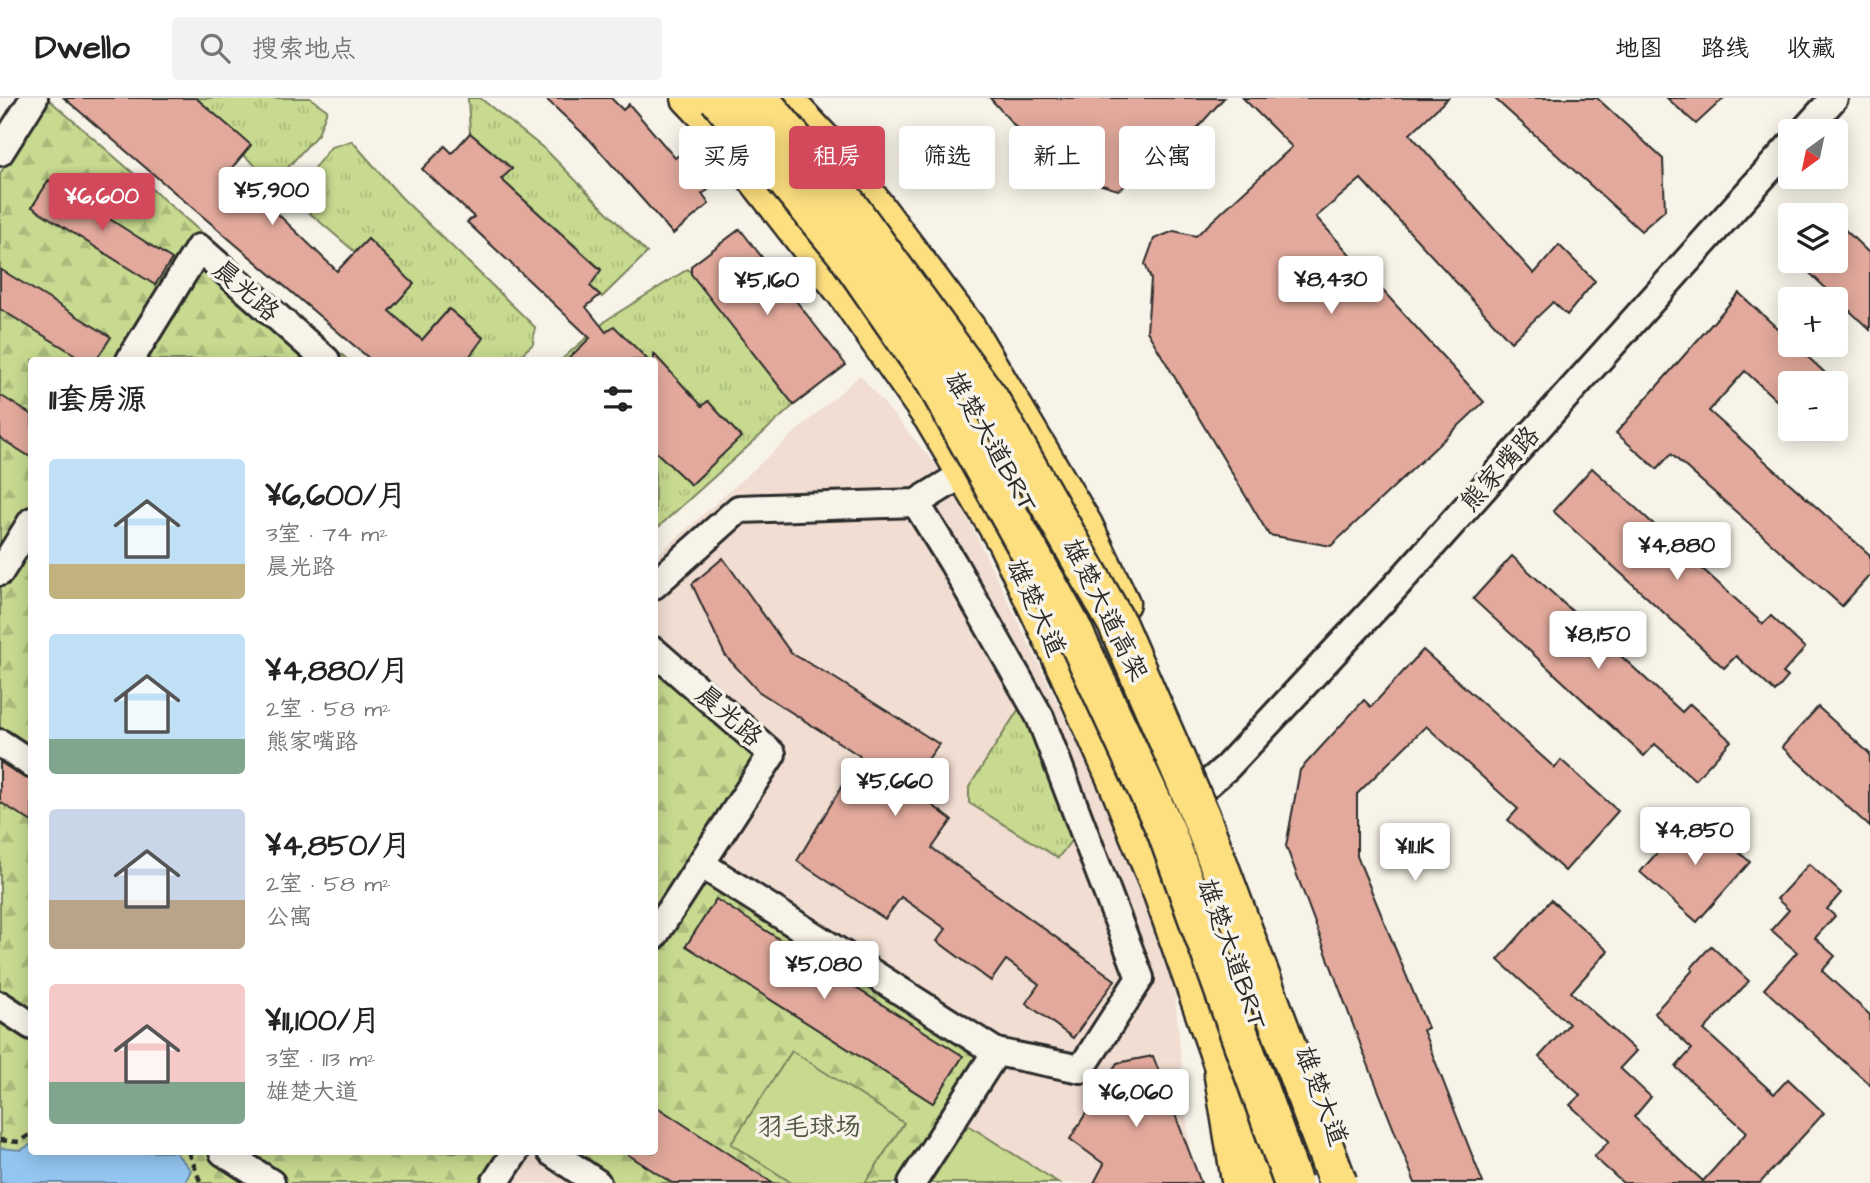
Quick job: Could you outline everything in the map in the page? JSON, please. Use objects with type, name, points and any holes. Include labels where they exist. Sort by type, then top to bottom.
[{"type":"highway","name":"雄楚大道高架","points":[[718,98],[845,252],[935,382],[1071,626],[1166,831],[1293,1183]]},
{"type":"highway","name":"雄楚大道高架","points":[[759,98],[845,201],[990,400],[1117,624],[1201,817],[1338,1183]]},
{"type":"highway","points":[[775,98],[845,201]]},
{"type":"highway","points":[[1223,1073],[1241,1183]]},
{"type":"main road","name":"雄楚大道","points":[[688,98],[707,118],[844,294],[931,419],[1004,542],[1116,785],[1160,894],[1265,1183]]},
{"type":"main road","name":"雄楚大道","points":[[785,98],[839,155],[969,328],[1086,525],[1184,734],[1354,1183]]},
{"type":"main road","points":[[988,515],[980,489],[990,463],[1008,454],[1032,456],[1058,477]]},
{"type":"street","points":[[0,152],[34,98]]},
{"type":"street","name":"雄楚大道BRT","points":[[732,98],[827,202],[952,374],[1002,457],[1090,616],[1166,778],[1226,932],[1314,1183]]},
{"type":"street","points":[[1815,119],[1834,98]]},
{"type":"street","name":"熊家嘴路","points":[[1204,787],[1227,768],[1395,587],[1778,159]]},
{"type":"street","name":"晨光路","points":[[132,357],[199,248],[323,357]]},
{"type":"street","points":[[658,581],[739,509],[916,503],[950,482]]},
{"type":"street","points":[[658,930],[701,864],[996,1052],[1081,1069],[1140,978],[1040,717],[916,503]]},
{"type":"street","points":[[0,572],[28,527]]},
{"type":"street","name":"晨光路","points":[[658,654],[772,754],[701,864]]},
{"type":"street","points":[[0,743],[28,761]]},
{"type":"street","points":[[0,1005],[28,1023]]},
{"type":"street","points":[[912,1183],[996,1052]]},
{"type":"street","points":[[228,1155],[271,1183]]},
{"type":"street","points":[[495,1183],[513,1155]]},
{"type":"street","points":[[555,1155],[597,1183]]},
{"type":"path","points":[[0,1140],[19,1142],[28,1136]]},
{"type":"path","points":[[190,1155],[199,1183]]},
{"type":"shaded area","points":[[45,98],[48,98],[345,357],[28,357],[28,1155],[658,1155],[658,554],[860,375],[950,482],[1115,820],[1173,973],[1190,1153],[1202,1183],[0,1183],[0,174]]},
{"type":"green space","points":[[47,98],[345,357],[28,357],[28,1155],[513,1155],[495,1183],[0,1183],[0,174]]},
{"type":"green space","points":[[196,98],[310,98],[327,110],[318,134],[282,174],[262,171],[242,154],[250,145]]},
{"type":"green space","points":[[468,98],[480,98],[547,151],[647,253],[602,297],[590,286],[601,269],[501,179],[512,168],[470,133]]},
{"type":"green space","points":[[352,141],[401,197],[535,327],[533,344],[518,357],[469,357],[483,337],[449,309],[422,340],[389,311],[413,284],[368,239],[355,252],[305,209],[303,182],[331,147]]},
{"type":"green space","points":[[688,269],[794,405],[658,527],[658,357],[564,357],[608,319]]},
{"type":"green space","points":[[658,654],[772,754],[701,863],[996,1052],[912,1183],[597,1183],[555,1155],[658,1155]]},
{"type":"green space","points":[[1022,704],[1076,834],[1058,858],[969,803],[969,787]]},
{"type":"green space","name":"羽毛球场","points":[[792,1051],[904,1123],[865,1183],[792,1183],[731,1144]]},
{"type":"green space","points":[[968,1125],[1059,1183],[930,1183]]},
{"type":"water","points":[[28,1146],[28,1155],[178,1155],[191,1170],[185,1183],[0,1183],[0,1148],[21,1150]]},
{"type":"building","points":[[64,98],[196,98],[251,145],[231,169],[337,271],[368,239],[414,284],[389,311],[422,340],[449,309],[483,338],[469,357],[367,357]]},
{"type":"building","points":[[545,98],[611,98],[623,110],[629,104],[675,158],[679,155],[679,189],[707,189],[702,194],[709,204],[673,234],[590,140]]},
{"type":"building","points":[[990,98],[1224,98],[1199,126],[1119,126],[1118,190],[1105,186],[1105,126],[1015,126]]},
{"type":"building","points":[[1243,98],[1448,98],[1410,134],[1534,274],[1559,245],[1595,281],[1567,315],[1553,302],[1511,342],[1361,179],[1316,217],[1484,402],[1331,546],[1269,535],[1147,331],[1151,279],[1145,264],[1154,239],[1174,231],[1196,236],[1292,147]]},
{"type":"building","points":[[1494,98],[1597,98],[1663,159],[1665,210],[1641,231]]},
{"type":"building","points":[[1667,98],[1724,98],[1696,124]]},
{"type":"building","points":[[470,133],[512,169],[501,179],[601,270],[590,286],[600,295],[586,307],[606,332],[614,326],[645,357],[570,357],[590,338],[467,222],[474,217],[422,169],[445,146],[452,153]]},
{"type":"building","points":[[49,180],[172,259],[155,285],[32,207]]},
{"type":"building","points":[[740,229],[846,365],[794,405],[691,274],[691,266]]},
{"type":"building","points":[[1848,233],[1870,254],[1870,330],[1848,309],[1848,287],[1825,287],[1810,273],[1848,273]]},
{"type":"building","points":[[0,269],[111,337],[98,357],[79,357],[0,309]]},
{"type":"building","points":[[1739,293],[1778,329],[1778,357],[1808,357],[1823,371],[1778,371],[1778,402],[1745,371],[1709,411],[1870,555],[1870,575],[1842,606],[1671,454],[1657,469],[1616,433]]},
{"type":"building","points":[[658,358],[702,406],[708,401],[741,437],[691,485],[658,454]]},
{"type":"building","points":[[0,395],[28,412],[28,456],[0,438]]},
{"type":"building","points":[[1592,468],[1763,624],[1771,616],[1805,648],[1783,673],[1788,677],[1775,692],[1736,656],[1724,668],[1553,511]]},
{"type":"building","points":[[1512,556],[1682,712],[1690,704],[1731,741],[1695,780],[1655,744],[1644,756],[1473,599]]},
{"type":"building","points":[[723,558],[791,653],[939,744],[908,787],[952,820],[932,848],[1115,980],[1073,1038],[1026,1003],[1039,984],[1006,960],[991,981],[937,941],[946,929],[901,897],[885,919],[797,861],[860,756],[758,691],[725,655],[692,584]]},
{"type":"building","points":[[1423,650],[1555,768],[1561,760],[1618,811],[1565,871],[1508,820],[1518,809],[1426,726],[1357,794],[1357,856],[1428,1028],[1423,1030],[1483,1183],[1415,1183],[1286,846],[1300,770],[1364,700],[1371,707]]},
{"type":"building","points":[[1818,707],[1870,754],[1870,827],[1782,747]]},
{"type":"building","points":[[0,762],[28,779],[28,820],[0,802]]},
{"type":"building","points":[[1693,812],[1750,862],[1697,922],[1640,872]]},
{"type":"building","points":[[1809,864],[1841,893],[1827,909],[1835,916],[1815,938],[1835,956],[1822,971],[1870,1015],[1870,1085],[1764,989],[1797,952],[1771,930],[1789,910],[1777,899]]},
{"type":"building","points":[[716,899],[963,1056],[933,1103],[686,946]]},
{"type":"building","points":[[1551,900],[1608,951],[1571,992],[1636,1051],[1620,1068],[1651,1097],[1634,1117],[1703,1181],[1747,1132],[1676,1067],[1692,1049],[1654,1013],[1711,946],[1749,981],[1704,1030],[1774,1094],[1788,1079],[1824,1113],[1760,1183],[1623,1183],[1594,1157],[1609,1141],[1570,1105],[1580,1095],[1539,1057],[1569,1024],[1498,960]]},
{"type":"building","points":[[1153,1056],[1201,1183],[1094,1183],[1104,1164],[1070,1139],[1117,1063]]},
{"type":"building","points":[[658,1108],[773,1183],[672,1183],[629,1155],[658,1155]]}]
